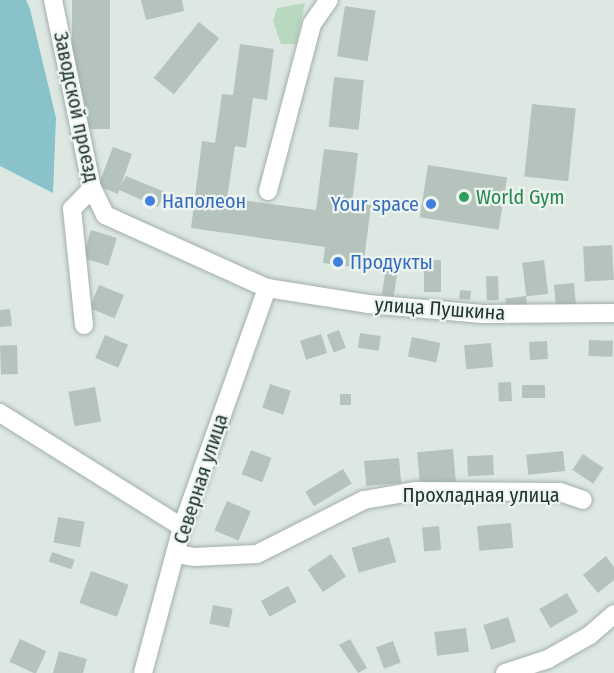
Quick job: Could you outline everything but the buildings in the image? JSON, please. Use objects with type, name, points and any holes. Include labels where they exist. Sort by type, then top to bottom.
[{"type":"street","name":"Заводской проезд","points":[[53,0],[92,188],[105,215],[267,288]]},
{"type":"street","points":[[268,191],[312,24],[329,0]]},
{"type":"street","points":[[84,325],[72,209],[92,188]]},
{"type":"street","name":"улица Пушкина","points":[[267,288],[368,304],[483,314],[614,313]]},
{"type":"street","name":"Северная улица","points":[[143,673],[182,527],[267,288]]},
{"type":"street","points":[[0,413],[182,527]]},
{"type":"street","name":"Прохладная улица","points":[[176,554],[194,557],[257,554],[364,500],[416,491],[560,492],[583,500]]},
{"type":"street","points":[[506,673],[548,660],[590,635],[614,614]]},
{"type":"green space","points":[[305,3],[296,44],[281,44],[273,21],[277,8]]},
{"type":"water","points":[[0,0],[26,0],[30,9],[56,118],[53,193],[0,166]]},
{"type":"place","name":"World Gym","points":[[464,197]]},
{"type":"place","name":"Наполеон","points":[[150,201]]},
{"type":"place","name":"Your space","points":[[431,204]]},
{"type":"place","name":"Продукты","points":[[338,262]]}]
